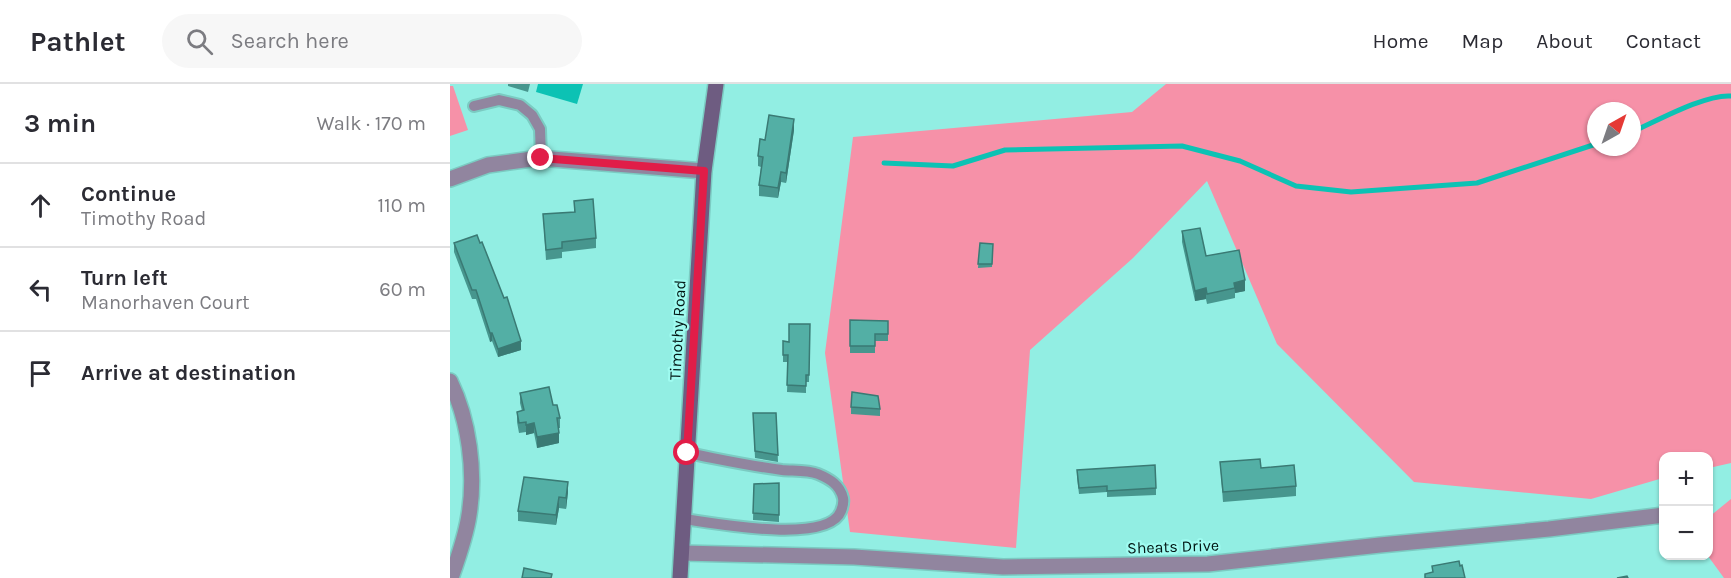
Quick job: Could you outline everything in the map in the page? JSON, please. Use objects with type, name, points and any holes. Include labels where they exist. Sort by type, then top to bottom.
[{"type":"main road","name":"Timothy Road","points":[[680,578],[704,171],[716,84]]},
{"type":"street","points":[[450,179],[488,165],[541,158],[704,171]]},
{"type":"street","points":[[450,381],[462,413],[472,490],[469,516],[451,578]]},
{"type":"street","name":"Sheats Drive","points":[[682,553],[854,557],[1003,567],[1208,564],[1659,516]]},
{"type":"lane","points":[[474,106],[499,100],[520,105],[532,115],[540,129],[541,158]]},
{"type":"lane","points":[[684,519],[748,529],[816,528],[830,524],[839,515],[844,502],[841,489],[816,473],[782,470],[687,453]]},
{"type":"shaded area","points":[[538,84],[583,84],[577,104],[536,92]]},
{"type":"shaded area","points":[[1166,84],[1731,84],[1731,463],[1713,467],[1713,452],[1659,452],[1659,479],[1591,499],[1414,482],[1277,344],[1207,181],[1133,258],[1030,350],[1016,548],[850,532],[825,353],[853,137],[1132,112]]},
{"type":"shaded area","points":[[450,86],[453,86],[468,130],[450,136]]},
{"type":"shaded area","points":[[1731,499],[1731,578],[1724,578],[1711,560],[1713,560],[1713,514]]},
{"type":"building","points":[[769,115],[794,119],[786,173],[781,172],[778,188],[759,185],[763,157],[758,156],[760,139],[765,140]]},
{"type":"building","points":[[593,199],[596,238],[562,242],[562,248],[546,250],[543,214],[575,212],[574,201]]},
{"type":"building","points":[[1200,228],[1206,256],[1239,250],[1245,280],[1234,283],[1235,288],[1207,294],[1206,288],[1195,291],[1182,231]]},
{"type":"building","points":[[477,235],[480,243],[482,242],[504,298],[507,297],[521,341],[498,349],[490,333],[476,290],[472,290],[454,243]]},
{"type":"building","points":[[980,243],[993,244],[992,264],[978,264]]},
{"type":"building","points":[[850,320],[888,321],[888,334],[875,334],[875,346],[850,346]]},
{"type":"building","points":[[789,324],[810,324],[809,375],[806,375],[806,386],[787,385],[788,355],[783,355],[783,341],[789,342]]},
{"type":"building","points":[[549,387],[553,405],[557,405],[560,418],[557,418],[559,433],[537,437],[534,423],[526,425],[526,422],[519,423],[517,412],[524,410],[520,393]]},
{"type":"building","points":[[852,392],[878,396],[880,409],[851,407]]},
{"type":"building","points":[[753,413],[776,413],[778,455],[755,451]]},
{"type":"building","points":[[1260,459],[1261,468],[1294,465],[1296,486],[1223,492],[1220,462]]},
{"type":"building","points":[[1155,465],[1156,488],[1107,491],[1107,486],[1079,488],[1077,470]]},
{"type":"building","points":[[524,477],[568,482],[566,498],[559,497],[556,515],[518,511]]},
{"type":"building","points":[[779,483],[779,515],[753,513],[754,484]]},
{"type":"building","points":[[1459,561],[1465,578],[1425,578],[1425,574],[1433,572],[1432,566]]},
{"type":"building","points":[[524,568],[552,574],[551,578],[522,578]]},
{"type":"waterway","points":[[1641,128],[1708,99],[1731,96]]},
{"type":"waterway","points":[[884,163],[953,166],[1005,150],[1182,146],[1240,161],[1296,186],[1351,192],[1477,183],[1587,147]]},
{"type":"route","points":[[541,158],[704,171],[687,453]]}]
